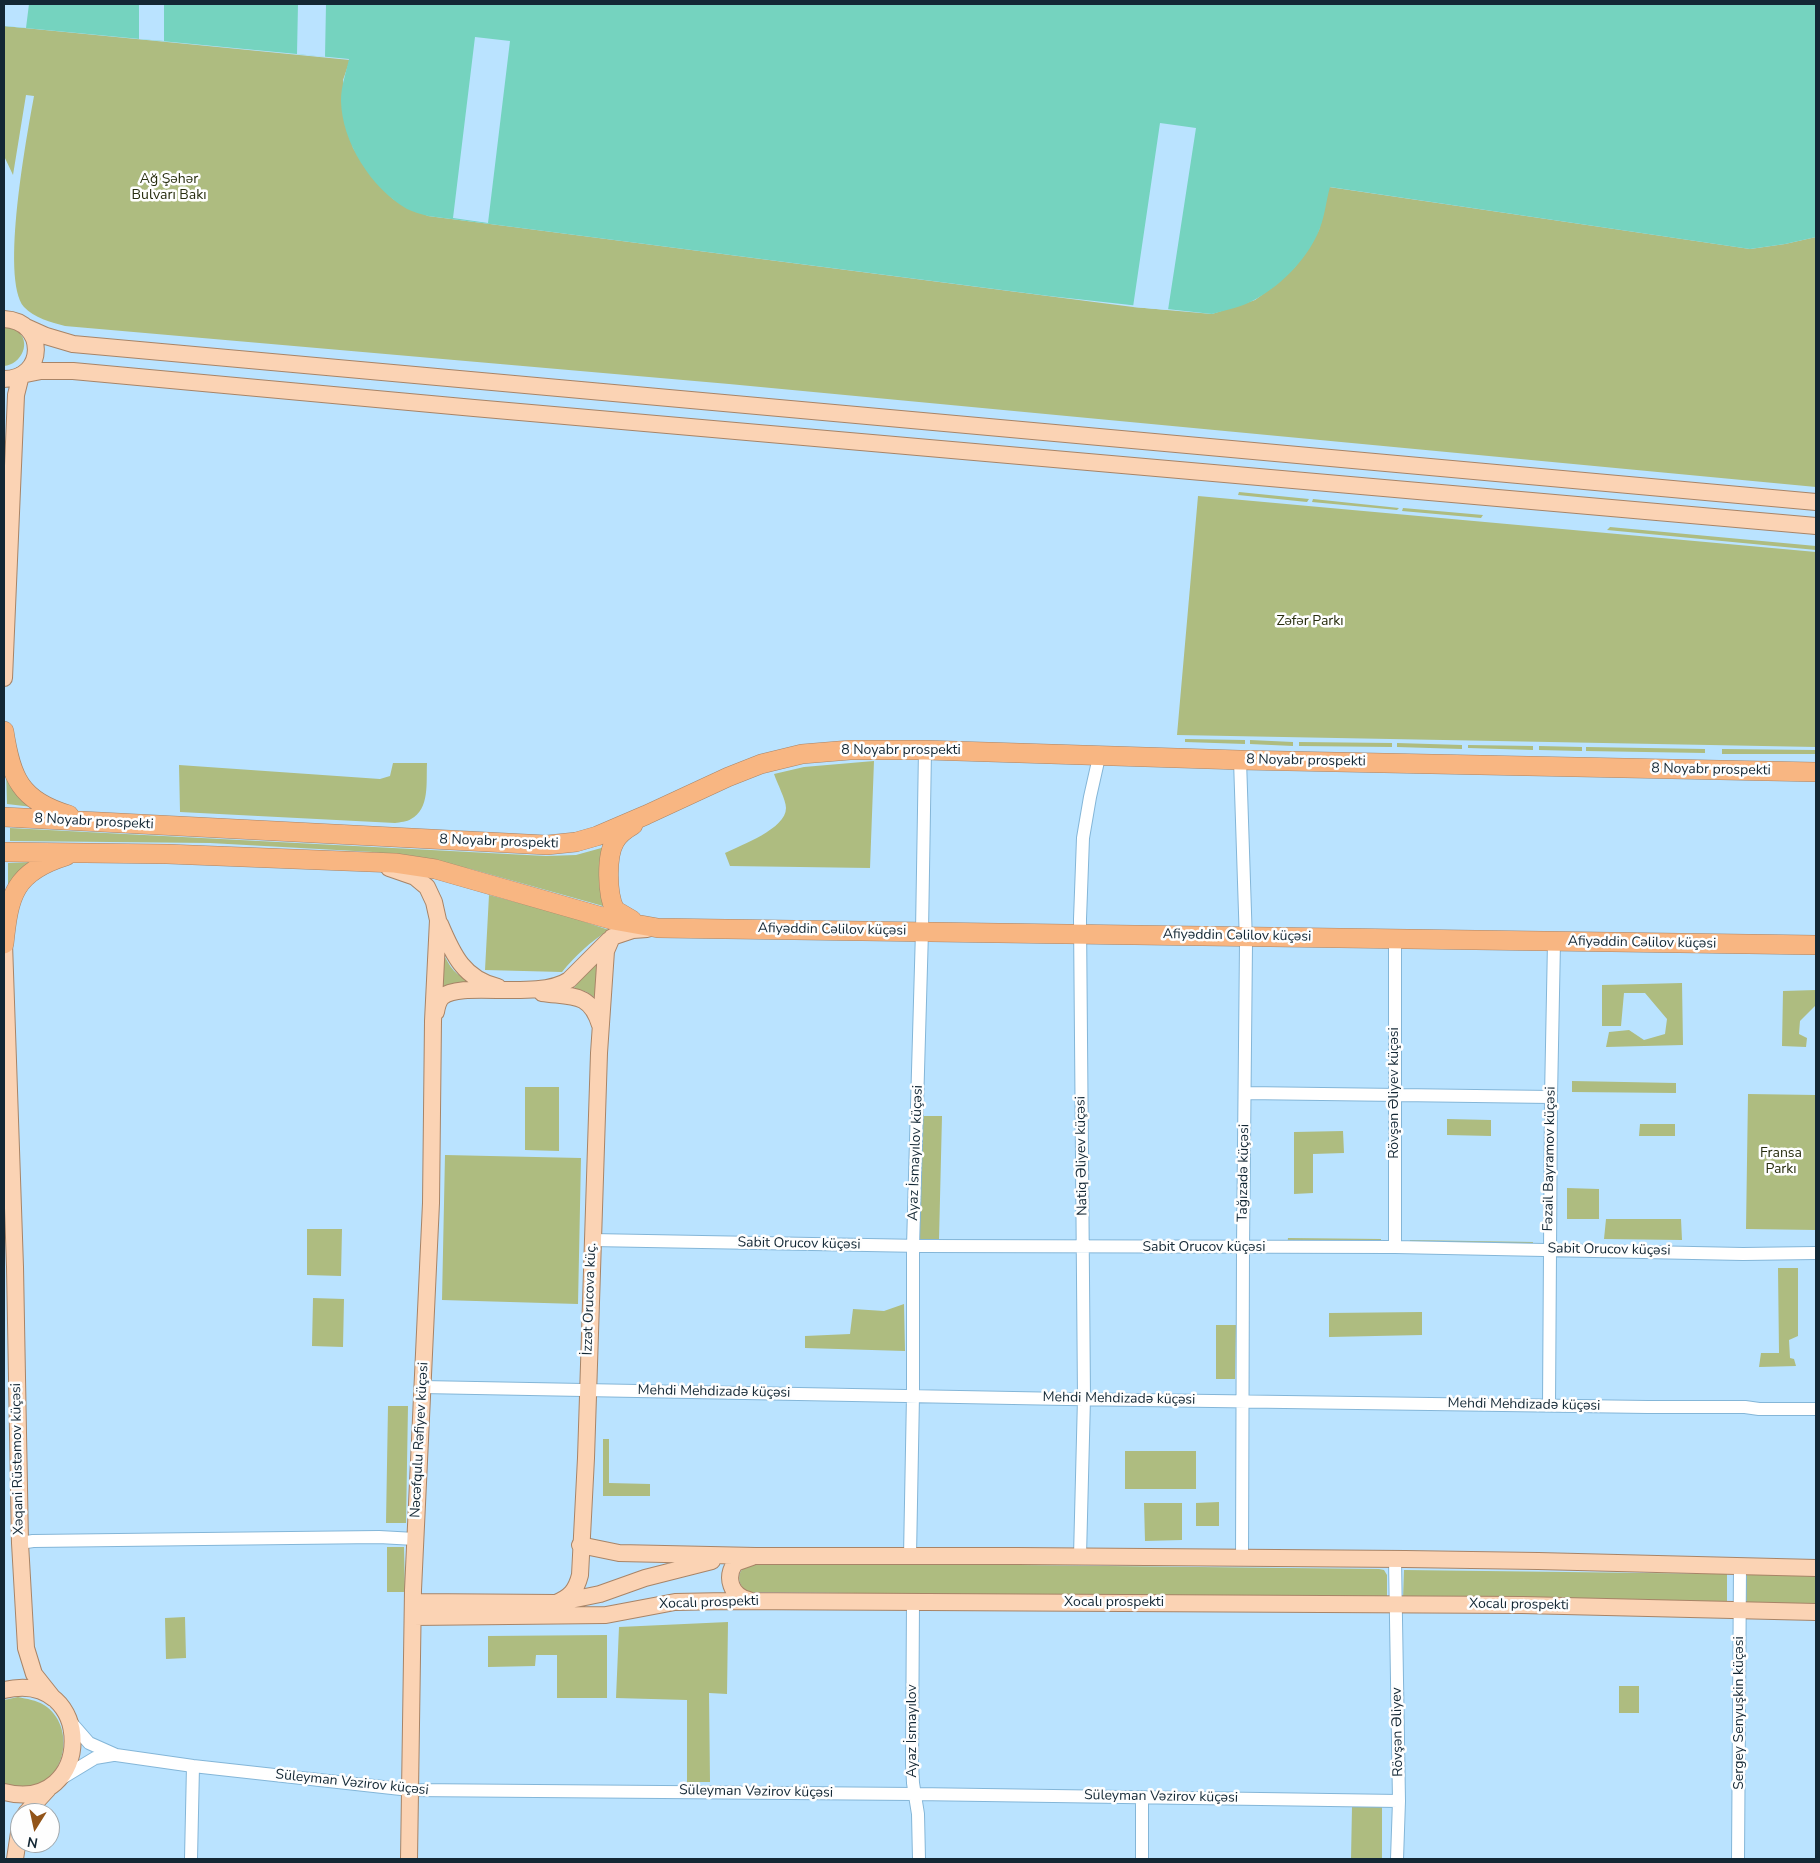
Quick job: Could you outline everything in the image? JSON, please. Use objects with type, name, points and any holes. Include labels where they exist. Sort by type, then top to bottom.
[{"type":"highway","points":[[4,731],[16,778],[33,798],[66,814],[102,823]]},
{"type":"highway","name":"8 Noyabr prospekti","points":[[4,817],[547,845],[581,841],[646,815],[728,776],[781,758],[825,752],[875,749],[1099,757],[1816,772]]},
{"type":"highway","points":[[646,815],[620,835],[614,843],[610,860],[609,894],[611,902],[618,913],[658,928]]},
{"type":"highway","name":"8 Noyabr prospekti","points":[[4,852],[93,852],[368,861],[412,865],[435,869],[613,920],[658,928]]},
{"type":"highway","points":[[4,944],[8,910],[15,890],[22,880],[30,872],[54,860],[66,856],[93,852]]},
{"type":"highway","name":"Afiyəddin Cəlilov küçəsi","points":[[658,928],[1816,945]]},
{"type":"main road","points":[[4,320],[15,320],[46,336],[72,344],[1816,502]]},
{"type":"main road","points":[[4,678],[16,395],[21,376],[34,362],[36,353],[36,343],[26,327]]},
{"type":"main road","points":[[4,379],[41,371],[73,371],[1816,526]]},
{"type":"main road","points":[[368,861],[407,874],[421,881],[431,894],[438,920],[458,960],[473,977],[496,987],[579,998],[591,1005],[601,1029]]},
{"type":"main road","name":"Nəcəfqulu Rəfiyev küçəsi","points":[[409,1859],[415,1539],[432,1180],[433,1021],[438,920]]},
{"type":"main road","points":[[433,1021],[438,1002],[449,994],[472,991],[545,988],[562,985],[612,937],[633,930],[658,928]]},
{"type":"main road","name":"İzzət Orucova küç.","points":[[556,1604],[568,1598],[578,1584],[588,1390],[599,1053],[605,959],[607,947],[612,937]]},
{"type":"main road","name":"Xəqani Rüstəmov küçəsi","points":[[4,944],[20,1543],[26,1648],[34,1674],[70,1720]]},
{"type":"main road","points":[[644,1607],[618,1604],[600,1594],[592,1584],[587,1572],[580,1545],[619,1553],[756,1556],[1080,1556],[1395,1559],[1816,1568]]},
{"type":"main road","points":[[413,1610],[556,1604],[600,1594],[645,1578],[696,1564],[756,1556]]},
{"type":"main road","points":[[754,1601],[735,1594],[732,1589],[730,1576],[735,1563],[756,1556]]},
{"type":"main road","points":[[600,1594],[606,1615]]},
{"type":"main road","name":"Xocalı prospekti","points":[[413,1610],[606,1615],[644,1607],[684,1602],[754,1601],[1522,1605],[1816,1612]]},
{"type":"main road","points":[[4,1690],[29,1688],[53,1698]]},
{"type":"main road","points":[[35,1803],[65,1770],[72,1756],[74,1738],[70,1720]]},
{"type":"main road","points":[[4,1792],[13,1794],[31,1793],[39,1791],[55,1782]]},
{"type":"street","name":"Ayaz İsmayılov küçəsi","points":[[910,1556],[914,1395],[913,1246],[926,750]]},
{"type":"street","name":"Natiq Əliyev küçəsi","points":[[1080,1556],[1084,1398],[1081,881],[1083,838],[1099,757]]},
{"type":"street","points":[[1240,760],[1246,936]]},
{"type":"street","name":"Tağızadə küçəsi","points":[[1242,1559],[1246,936]]},
{"type":"street","name":"Rövşən Əliyev küçəsi","points":[[1395,938],[1395,1248]]},
{"type":"street","name":"Fəzail Bayramov küçəsi","points":[[1549,1405],[1549,1249],[1554,942]]},
{"type":"street","points":[[1246,1093],[1551,1096]]},
{"type":"street","points":[[4,1153],[12,1188]]},
{"type":"street","name":"Sabit Orucov küçəsi","points":[[592,1240],[913,1246],[1549,1249],[1743,1254],[1816,1253]]},
{"type":"street","name":"Mehdi Mehdizadə küçəsi","points":[[422,1388],[1745,1407],[1760,1409],[1816,1408]]},
{"type":"street","points":[[20,1543],[203,1539],[415,1539]]},
{"type":"street","name":"Rövşən Əliyev","points":[[1395,1559],[1399,1801],[1397,1859]]},
{"type":"street","name":"Sergey Senyuşkin küçəsi","points":[[1738,1859],[1740,1566]]},
{"type":"street","name":"Ayaz İsmayılov","points":[[913,1602],[912,1764],[918,1814],[919,1859]]},
{"type":"street","points":[[70,1720],[89,1743],[116,1755]]},
{"type":"street","points":[[55,1782],[95,1758],[116,1755]]},
{"type":"street","name":"Süleyman Vəzirov küçəsi","points":[[116,1755],[193,1766],[410,1790],[915,1794],[1399,1801]]},
{"type":"street","points":[[192,1859],[193,1766]]},
{"type":"street","points":[[1142,1797],[1142,1859]]},
{"type":"green space","name":"Ağ Şəhər Bulvarı Bakı","points":[[4,26],[350,60],[343,80],[353,148],[379,185],[393,199],[428,216],[1133,307],[1212,314],[1255,300],[1294,268],[1307,251],[1319,230],[1329,187],[1750,249],[1816,237],[1816,487],[729,384],[65,326],[43,319],[28,311],[24,307],[17,291],[14,267],[17,205],[34,96],[26,95],[13,175],[4,156]]},
{"type":"green space","points":[[4,326],[15,329],[21,335],[24,340],[24,346],[23,352],[15,362],[4,366]]},
{"type":"green space","points":[[1239,492],[1309,499],[1307,502],[1238,495]]},
{"type":"green space","name":"Zəfər Parkı","points":[[1198,496],[1816,552],[1816,747],[1177,735]]},
{"type":"green space","points":[[1313,499],[1399,508],[1397,510],[1312,502]]},
{"type":"green space","points":[[1403,508],[1483,515],[1481,518],[1402,511]]},
{"type":"green space","points":[[1610,527],[1816,546],[1816,550],[1607,530]]},
{"type":"green space","points":[[1185,739],[1245,740],[1245,744],[1185,742]]},
{"type":"green space","points":[[1250,740],[1293,742],[1293,746],[1250,744]]},
{"type":"green space","points":[[1299,742],[1392,743],[1392,747],[1299,746]]},
{"type":"green space","points":[[1397,743],[1462,745],[1462,749],[1397,747]]},
{"type":"green space","points":[[1468,745],[1533,746],[1533,750],[1468,748]]},
{"type":"green space","points":[[1539,746],[1582,747],[1582,751],[1539,750]]},
{"type":"green space","points":[[1586,747],[1705,749],[1705,753],[1586,751]]},
{"type":"green space","points":[[1722,749],[1816,750],[1816,754],[1722,754]]},
{"type":"green space","points":[[874,761],[870,868],[730,866],[725,853],[771,829],[784,816],[786,805],[774,774],[804,767]]},
{"type":"green space","points":[[393,763],[427,763],[427,786],[424,802],[417,815],[405,821],[395,823],[180,812],[179,765],[380,779],[390,776]]},
{"type":"green space","points":[[6,769],[41,808],[7,804]]},
{"type":"green space","points":[[10,828],[546,856],[576,855],[605,847],[603,906],[471,869],[373,852],[210,843],[10,841]]},
{"type":"green space","points":[[39,862],[8,895],[8,863]]},
{"type":"green space","points":[[489,895],[564,915],[609,930],[584,949],[562,972],[485,970]]},
{"type":"green space","points":[[442,951],[454,970],[461,977],[473,983],[441,987]]},
{"type":"green space","points":[[599,956],[597,999],[587,992],[574,988]]},
{"type":"green space","points":[[1682,983],[1683,1045],[1606,1047],[1609,1032],[1629,1030],[1644,1040],[1665,1034],[1667,1019],[1645,993],[1624,993],[1621,1026],[1602,1026],[1602,985]]},
{"type":"green space","points":[[1816,990],[1816,1005],[1800,1021],[1799,1034],[1807,1038],[1806,1047],[1782,1046],[1783,991]]},
{"type":"green space","points":[[1572,1081],[1676,1083],[1676,1093],[1572,1092]]},
{"type":"green space","points":[[525,1087],[559,1087],[559,1151],[525,1150]]},
{"type":"green space","name":"Fransa Parkı","points":[[1748,1094],[1816,1095],[1816,1230],[1746,1229]]},
{"type":"green space","points":[[923,1116],[942,1116],[939,1240],[919,1240]]},
{"type":"green space","points":[[1447,1119],[1491,1120],[1491,1136],[1447,1135]]},
{"type":"green space","points":[[1640,1124],[1675,1124],[1675,1136],[1639,1136]]},
{"type":"green space","points":[[1343,1131],[1344,1153],[1313,1154],[1313,1193],[1294,1194],[1294,1132]]},
{"type":"green space","points":[[445,1155],[581,1158],[578,1304],[442,1300]]},
{"type":"green space","points":[[1567,1188],[1599,1189],[1599,1219],[1567,1219]]},
{"type":"green space","points":[[1606,1219],[1681,1219],[1682,1240],[1604,1239]]},
{"type":"green space","points":[[307,1229],[342,1229],[341,1276],[307,1275]]},
{"type":"green space","points":[[1288,1238],[1381,1239],[1381,1246],[1287,1246]]},
{"type":"green space","points":[[1410,1240],[1533,1242],[1533,1247],[1409,1246]]},
{"type":"green space","points":[[1778,1268],[1798,1268],[1798,1336],[1789,1340],[1790,1358],[1794,1359],[1796,1366],[1759,1367],[1761,1353],[1779,1353]]},
{"type":"green space","points":[[313,1298],[344,1299],[343,1347],[312,1346]]},
{"type":"green space","points":[[904,1304],[905,1351],[805,1348],[805,1336],[850,1334],[853,1309],[884,1311]]},
{"type":"green space","points":[[1422,1312],[1422,1335],[1329,1337],[1329,1313]]},
{"type":"green space","points":[[1216,1325],[1236,1325],[1235,1379],[1216,1379]]},
{"type":"green space","points":[[388,1406],[408,1406],[406,1523],[386,1523]]},
{"type":"green space","points":[[603,1439],[609,1439],[609,1483],[650,1484],[650,1496],[603,1496]]},
{"type":"green space","points":[[1125,1451],[1196,1451],[1196,1489],[1125,1489]]},
{"type":"green space","points":[[1219,1502],[1219,1526],[1196,1526],[1196,1503]]},
{"type":"green space","points":[[1144,1503],[1182,1503],[1182,1540],[1145,1541]]},
{"type":"green space","points":[[387,1547],[404,1547],[405,1592],[387,1592]]},
{"type":"green space","points":[[749,1562],[1379,1569],[1384,1570],[1387,1575],[1387,1598],[749,1592],[744,1590],[739,1575]]},
{"type":"green space","points":[[1404,1570],[1727,1574],[1727,1603],[1403,1599]]},
{"type":"green space","points":[[1745,1574],[1816,1575],[1816,1605],[1744,1604]]},
{"type":"green space","points":[[185,1617],[186,1658],[166,1659],[165,1618]]},
{"type":"green space","points":[[728,1622],[727,1694],[709,1693],[710,1782],[687,1782],[687,1700],[616,1698],[619,1627]]},
{"type":"green space","points":[[607,1635],[607,1698],[557,1698],[557,1655],[536,1655],[535,1666],[488,1667],[488,1636]]},
{"type":"green space","points":[[1619,1686],[1639,1686],[1639,1713],[1619,1713]]},
{"type":"green space","points":[[18,1697],[41,1703],[54,1714],[61,1726],[63,1739],[62,1753],[58,1765],[51,1776],[40,1783],[27,1787],[4,1784],[4,1700]]},
{"type":"green space","points":[[1352,1807],[1382,1807],[1382,1859],[1351,1859]]},
{"type":"shaded area","points":[[4,4],[1816,4],[1816,237],[1750,249],[1330,187],[1320,228],[1302,259],[1276,286],[1245,304],[1212,314],[1049,296],[428,216],[407,209],[394,200],[371,176],[353,148],[343,117],[341,101],[349,59],[4,26]]},
{"type":"pier","points":[[4,4],[29,4],[26,28],[4,26]]},
{"type":"pier","points":[[139,4],[164,4],[164,41],[139,39]]},
{"type":"pier","points":[[298,4],[326,4],[325,57],[297,54]]},
{"type":"pier","points":[[475,37],[510,41],[488,223],[453,218]]},
{"type":"pier","points":[[1160,123],[1196,128],[1168,310],[1133,307]]}]
